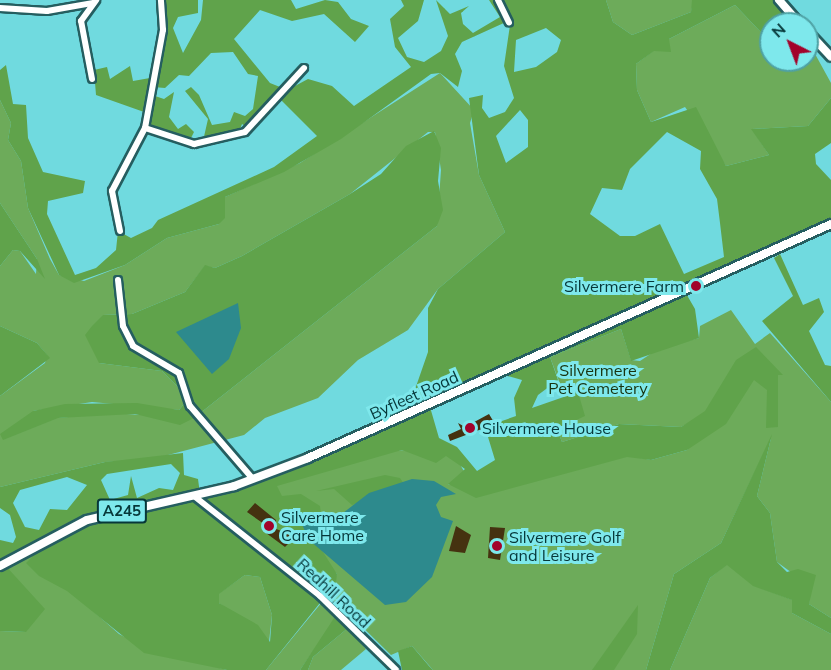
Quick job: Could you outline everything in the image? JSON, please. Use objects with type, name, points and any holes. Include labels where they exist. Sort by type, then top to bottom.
[{"type":"main road","points":[[778,0],[789,12]]},
{"type":"main road","points":[[819,44],[831,57]]},
{"type":"main road","name":"Byfleet Road","points":[[0,566],[87,520],[194,496],[253,479],[831,224]]},
{"type":"street","points":[[120,231],[112,191],[145,128],[164,30],[161,0]]},
{"type":"street","points":[[498,0],[509,23]]},
{"type":"street","points":[[0,8],[47,11],[94,2]]},
{"type":"street","points":[[92,79],[81,21],[94,2]]},
{"type":"street","points":[[145,128],[194,144],[245,132],[304,68]]},
{"type":"street","points":[[118,280],[123,326],[133,346],[179,373],[190,406],[253,479]]},
{"type":"street","name":"Redhill Road","points":[[194,496],[320,596],[396,670]]},
{"type":"green space","points":[[163,0],[198,0],[198,13],[178,17],[173,28],[183,53],[201,20],[203,0],[291,0],[296,9],[325,0],[338,2],[351,19],[369,26],[355,42],[324,14],[292,21],[260,10],[234,39],[270,83],[285,89],[248,128],[242,124],[239,132],[203,141],[208,119],[185,91],[191,87],[199,95],[212,125],[230,122],[234,112],[245,116],[253,109],[258,76],[248,74],[233,52],[211,53],[189,76],[179,75],[165,88],[153,87]]},
{"type":"green space","points":[[401,0],[424,0],[418,21],[398,38],[407,57],[424,62],[441,51],[448,36],[436,0],[450,14],[469,6],[461,13],[463,24],[473,33],[500,17],[489,0],[606,0],[613,22],[632,35],[691,12],[692,0],[777,0],[788,12],[759,12],[759,30],[735,5],[669,39],[671,52],[654,51],[636,64],[637,90],[651,122],[696,107],[726,166],[769,155],[751,129],[808,126],[831,98],[831,143],[815,154],[816,164],[831,180],[831,219],[684,290],[695,309],[699,338],[631,361],[621,329],[550,357],[558,380],[538,395],[532,408],[578,392],[585,416],[557,429],[562,442],[619,424],[681,427],[705,411],[736,360],[756,347],[783,375],[778,375],[778,427],[766,428],[767,390],[754,380],[726,424],[687,450],[651,460],[627,457],[476,498],[448,484],[465,469],[446,456],[436,463],[402,450],[277,486],[282,496],[301,494],[320,506],[321,514],[300,518],[309,528],[302,533],[309,530],[337,574],[336,583],[266,670],[227,670],[144,653],[67,591],[39,576],[26,563],[32,557],[25,551],[4,564],[45,609],[26,632],[0,631],[0,540],[13,543],[16,537],[10,515],[0,508],[0,487],[105,462],[183,453],[184,475],[198,479],[200,494],[234,486],[422,406],[412,398],[428,352],[428,308],[438,289],[505,232],[479,175],[469,98],[483,95],[482,108],[489,118],[505,112],[514,98],[504,66],[510,25],[506,22],[462,42],[455,54],[462,71],[458,87],[440,73],[431,74],[341,139],[284,172],[225,197],[225,218],[219,224],[167,238],[125,265],[74,283],[59,275],[28,208],[21,161],[8,140],[11,123],[0,100],[0,70],[6,65],[13,104],[26,105],[28,138],[43,172],[85,181],[83,193],[48,201],[47,214],[75,275],[96,268],[116,250],[118,231],[131,238],[152,228],[158,220],[274,167],[317,136],[281,100],[293,87],[308,79],[332,86],[354,106],[411,67],[395,47],[390,19],[404,6]],"holes":[[[546,28],[561,40],[557,52],[536,67],[514,72],[516,40]],[[520,110],[528,120],[528,147],[506,163],[496,136]],[[667,132],[701,151],[700,169],[717,199],[724,257],[684,274],[660,224],[635,236],[620,236],[590,214],[602,188],[622,190],[630,169]],[[497,373],[522,380],[514,398],[516,416],[502,421],[488,437],[495,460],[477,471],[457,447],[439,438],[430,407]],[[171,464],[180,473],[173,490],[159,488],[137,498],[131,476],[128,495],[110,500],[101,480],[107,474]],[[67,477],[87,485],[67,510],[50,509],[39,530],[25,527],[13,503],[20,490]],[[245,575],[260,577],[272,615],[270,642],[258,625],[219,603],[219,594]]]},
{"type":"green space","points":[[606,0],[692,0],[693,3],[691,12],[632,35],[613,22]]},
{"type":"green space","points":[[735,5],[759,30],[759,72],[819,72],[819,61],[831,83],[831,98],[808,126],[752,129],[769,155],[726,166],[685,107],[651,122],[637,90],[636,64],[669,39]]},
{"type":"green space","points":[[130,66],[133,81],[150,78],[144,112],[96,95],[94,70],[107,67],[110,79]]},
{"type":"green space","points":[[440,73],[474,110],[470,123],[479,175],[505,232],[438,289],[408,330],[358,360],[318,398],[265,418],[244,435],[149,460],[105,462],[0,487],[0,396],[45,363],[47,355],[37,343],[0,326],[0,266],[13,250],[20,251],[36,274],[37,259],[0,203],[0,100],[11,123],[8,140],[21,161],[28,208],[50,259],[59,275],[84,281],[125,265],[167,238],[219,224],[225,197],[300,163]],"holes":[[[428,132],[435,132],[441,170],[437,226],[194,418],[110,413],[58,418],[33,411],[92,402],[179,410],[184,404],[180,389],[162,371],[99,363],[103,315],[132,314],[185,292],[205,266],[215,268],[242,256],[350,194]]]},
{"type":"green space","points":[[174,92],[169,117],[178,129],[186,124],[194,132],[190,140],[150,125],[155,96],[164,99]]},
{"type":"green space","points":[[434,131],[441,148],[438,181],[443,210],[437,226],[194,418],[180,425],[135,414],[58,418],[3,440],[0,434],[33,411],[65,404],[137,403],[179,410],[184,404],[180,389],[162,371],[99,363],[85,335],[92,326],[103,315],[132,314],[185,292],[205,265],[215,268],[242,256],[350,194],[381,174],[406,146]]},
{"type":"green space","points":[[0,203],[37,259],[45,279],[20,251],[13,250],[0,266]]},
{"type":"green space","points":[[780,254],[803,305],[819,298],[824,312],[809,331],[825,365],[831,366],[831,402],[762,321],[793,296],[774,258]]},
{"type":"green space","name":"Silvermere Pet Cemetery","points":[[731,310],[755,344],[770,333],[831,402],[831,618],[809,604],[810,586],[777,562],[770,513],[757,496],[771,438],[721,543],[674,574],[646,670],[433,670],[412,646],[391,655],[343,608],[300,670],[266,670],[327,596],[337,574],[296,528],[271,486],[384,451],[432,449],[455,456],[465,473],[448,485],[631,456],[651,460],[687,450],[756,347],[707,413],[681,427],[619,424],[562,442],[553,419],[569,408],[550,357],[621,329],[631,360],[640,361],[658,349],[699,338],[700,326]]},
{"type":"green space","points":[[0,326],[37,343],[50,358],[0,396]]},
{"type":"green space","points":[[772,434],[757,496],[770,513],[777,562],[787,572],[798,569],[816,575],[809,604],[831,618],[831,634],[792,613],[792,600],[753,586],[727,565],[710,578],[670,670],[646,670],[674,574],[721,543]]},
{"type":"green space","points":[[385,475],[400,478],[406,487],[352,505],[334,489],[316,491]]},
{"type":"green space","points":[[25,551],[119,634],[144,647],[227,670],[0,670],[0,631],[26,632],[4,563]]},
{"type":"green space","points":[[727,564],[753,585],[793,600],[792,613],[831,634],[831,670],[670,670],[710,578]]},
{"type":"green space","points":[[245,575],[260,577],[272,615],[269,642],[219,603],[218,594]]},
{"type":"green space","points":[[638,605],[637,634],[614,670],[592,670]]},
{"type":"green space","points":[[336,615],[348,628],[313,657],[308,670],[300,670]]},
{"type":"green space","points":[[348,628],[366,649],[341,670],[308,670],[313,657]]},
{"type":"green space","points":[[412,646],[433,670],[402,670],[398,651]]},
{"type":"water","points":[[238,303],[241,328],[229,359],[212,374],[176,332]]},
{"type":"water","points":[[412,479],[434,481],[456,494],[441,497],[436,505],[441,517],[453,521],[432,577],[406,602],[385,605],[309,540],[300,520],[343,513],[369,493]]},
{"type":"building","name":"Silvermere House","points":[[489,414],[495,424],[450,441],[448,435],[461,429],[458,423],[465,427]]},
{"type":"building","name":"Silvermere Care Home","points":[[255,503],[276,520],[274,528],[293,536],[285,547],[266,533],[264,524],[247,512]]},
{"type":"building","name":"Silvermere Golf and Leisure","points":[[456,526],[471,535],[465,553],[449,551]]},
{"type":"building","name":"Silvermere Golf and Leisure","points":[[490,527],[505,528],[500,560],[488,558]]},
{"type":"place","name":"Silvermere Farm","points":[[696,286]]},
{"type":"place","name":"Silvermere House","points":[[470,428]]},
{"type":"place","name":"Silvermere Care Home","points":[[269,526]]},
{"type":"place","name":"Silvermere Golf and Leisure","points":[[497,546]]}]
